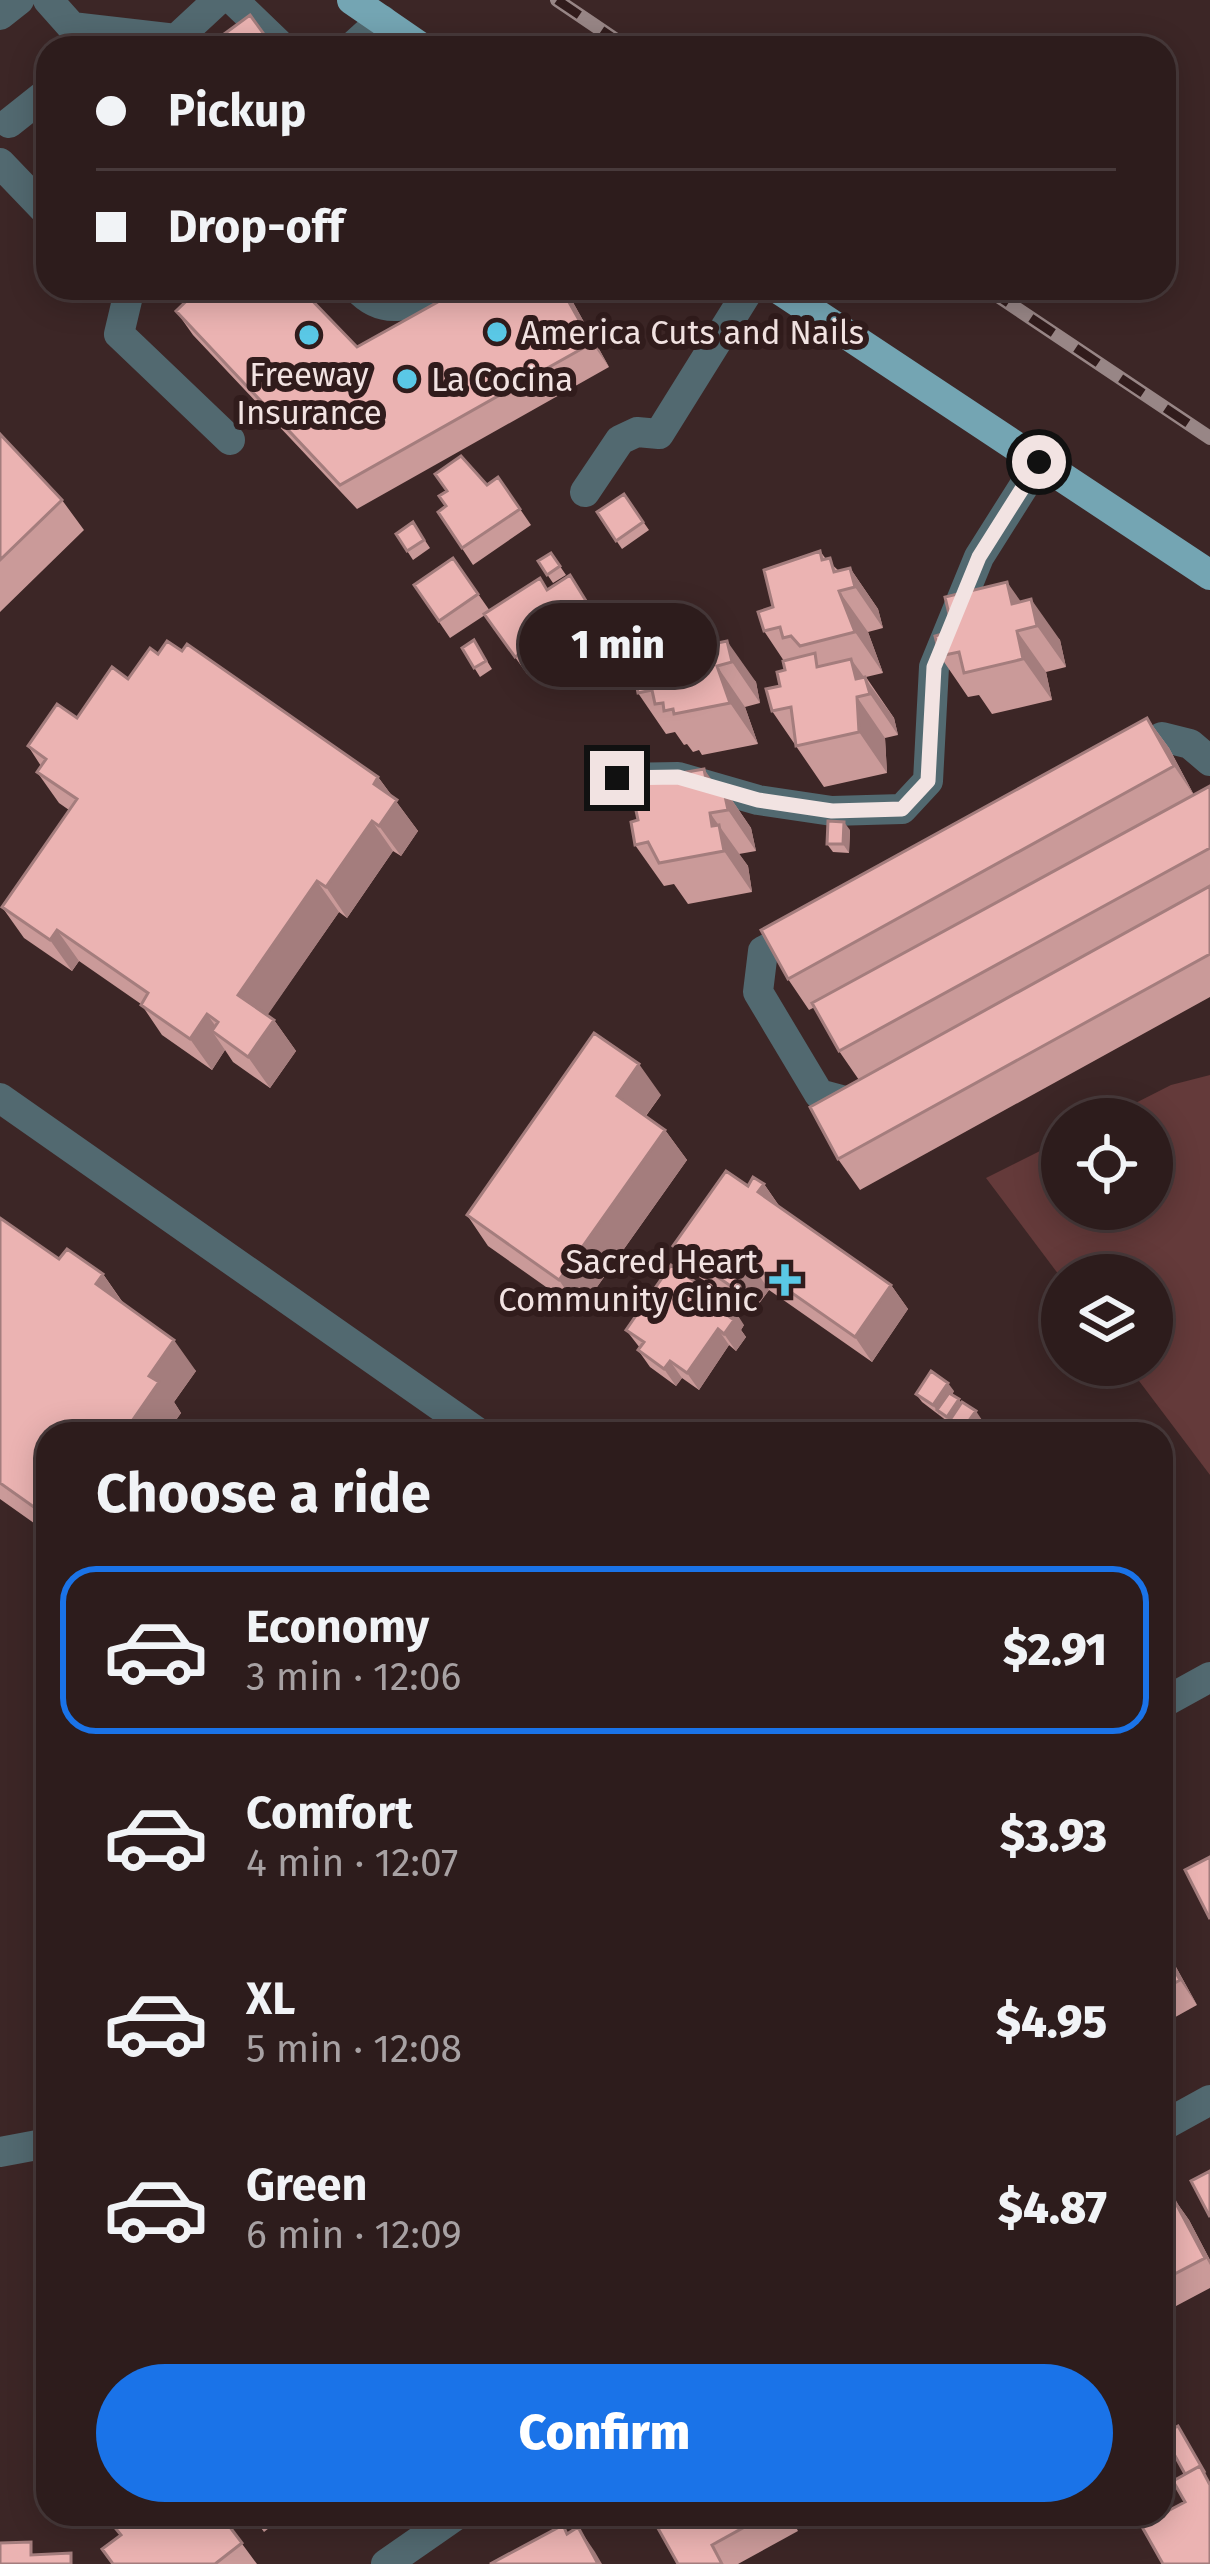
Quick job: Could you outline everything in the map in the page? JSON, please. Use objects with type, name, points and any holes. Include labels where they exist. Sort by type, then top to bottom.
[{"type":"main road","points":[[352,0],[405,36]]},
{"type":"main road","points":[[795,300],[1210,575]]},
{"type":"street","points":[[0,15],[19,0]]},
{"type":"street","points":[[48,0],[73,27],[101,36]]},
{"type":"street","points":[[187,36],[218,0]]},
{"type":"street","points":[[232,0],[270,36]]},
{"type":"street","points":[[364,36],[382,20]]},
{"type":"street","points":[[9,123],[36,102]]},
{"type":"street","points":[[0,164],[36,201]]},
{"type":"street","points":[[128,300],[119,334],[230,440]]},
{"type":"street","points":[[372,300],[398,308],[418,300]]},
{"type":"street","points":[[585,492],[620,440],[630,433],[659,434],[743,300]]},
{"type":"street","points":[[617,778],[678,777],[758,800],[832,811],[902,809],[928,781],[934,667],[979,557],[1039,462]]},
{"type":"street","points":[[1099,771],[1162,737],[1190,745],[1210,761]]},
{"type":"street","points":[[826,917],[763,951],[758,992],[819,1094],[856,1104],[897,1081]]},
{"type":"street","points":[[0,1098],[464,1422]]},
{"type":"street","points":[[1173,1697],[1210,1677]]},
{"type":"street","points":[[1173,2120],[1210,2100]]},
{"type":"street","points":[[0,2152],[36,2145]]},
{"type":"street","points":[[386,2564],[441,2526]]},
{"type":"shaded area","points":[[1210,1075],[1210,1475],[1143,1386],[1173,1386],[1173,1254],[1043,1254],[986,1178],[1041,1150],[1041,1230],[1173,1230],[1173,1098],[1145,1098],[1171,1085]]},
{"type":"building","points":[[250,15],[265,36],[221,36]]},
{"type":"building","points":[[187,300],[312,300],[357,347],[441,300],[568,300],[592,343],[340,485],[176,311]]},
{"type":"building","points":[[0,434],[62,500],[0,560]]},
{"type":"building","points":[[461,456],[487,485],[498,477],[520,509],[462,548],[438,512],[446,506],[439,496],[447,491],[435,474]]},
{"type":"building","points":[[624,494],[643,522],[616,541],[597,512]]},
{"type":"building","points":[[413,522],[424,540],[407,551],[396,534]]},
{"type":"building","points":[[820,551],[822,560],[830,558],[834,572],[850,568],[855,587],[839,591],[855,632],[800,646],[791,636],[783,638],[780,627],[764,631],[758,612],[773,607],[764,570]]},
{"type":"building","points":[[551,553],[560,566],[547,575],[538,561]]},
{"type":"building","points":[[453,558],[478,594],[439,621],[414,585]]},
{"type":"building","points":[[570,575],[591,609],[515,657],[484,614],[540,578],[547,590]]},
{"type":"building","points":[[1007,582],[1012,604],[1031,599],[1037,626],[1017,631],[1023,659],[964,673],[959,652],[940,656],[935,636],[953,631],[945,597]]},
{"type":"building","points":[[700,625],[701,632],[710,630],[713,644],[727,641],[732,662],[717,666],[730,703],[674,714],[673,709],[664,711],[663,703],[655,704],[652,690],[638,693],[635,678],[643,676],[636,638]]},
{"type":"building","points":[[474,640],[486,661],[474,668],[462,648]]},
{"type":"building","points":[[167,641],[182,651],[187,644],[378,777],[374,784],[397,800],[379,826],[372,821],[326,887],[317,881],[238,995],[274,1020],[248,1057],[212,1031],[218,1022],[207,1014],[190,1039],[141,1005],[148,993],[57,930],[50,940],[2,907],[77,799],[37,772],[46,759],[28,746],[57,704],[77,718],[112,667],[128,679],[150,648],[158,654]]},
{"type":"building","points":[[815,653],[817,667],[851,659],[856,679],[865,677],[870,694],[857,697],[859,732],[796,746],[791,707],[772,711],[766,689],[780,686],[777,672],[785,670],[783,661]]},
{"type":"building","points":[[1147,718],[1174,766],[788,979],[761,930]]},
{"type":"building","points":[[704,769],[708,790],[723,787],[728,810],[710,813],[712,826],[719,825],[724,851],[659,863],[648,842],[635,845],[631,822],[638,820],[630,782]]},
{"type":"building","points":[[1210,786],[1210,848],[839,1051],[812,1003]]},
{"type":"building","points":[[828,821],[844,822],[843,844],[827,844]]},
{"type":"building","points":[[1210,886],[1210,954],[838,1159],[810,1107]]},
{"type":"building","points":[[594,1033],[639,1064],[617,1096],[665,1130],[559,1280],[467,1215]]},
{"type":"building","name":"Sacred Heart Community Clinic","points":[[726,1171],[748,1186],[753,1177],[764,1184],[758,1192],[891,1285],[855,1337],[752,1265],[735,1289],[673,1246]]},
{"type":"building","points":[[0,1218],[59,1259],[67,1249],[103,1274],[96,1284],[174,1340],[149,1376],[159,1382],[131,1422],[36,1422],[36,1508],[0,1483]]},
{"type":"building","points":[[671,1265],[733,1308],[727,1315],[734,1320],[724,1334],[718,1329],[687,1373],[670,1361],[664,1369],[638,1350],[644,1342],[626,1330]]},
{"type":"building","points":[[931,1371],[948,1383],[933,1405],[916,1394]]},
{"type":"building","points":[[949,1393],[959,1399],[947,1417],[937,1410]]},
{"type":"building","points":[[962,1402],[976,1411],[968,1422],[950,1420]]},
{"type":"building","points":[[1210,1857],[1210,1919],[1185,1870]]},
{"type":"building","points":[[1210,2171],[1210,2217],[1191,2181]]},
{"type":"building","points":[[1173,2198],[1205,2258],[1173,2275]]},
{"type":"building","points":[[1178,2426],[1205,2473],[1200,2466],[1185,2474],[1173,2452],[1173,2429]]},
{"type":"building","points":[[1200,2466],[1210,2485],[1210,2564],[1163,2564],[1142,2526],[1173,2526],[1173,2508],[1185,2502],[1173,2481]]},
{"type":"building","points":[[114,2526],[229,2526],[242,2543],[215,2564],[113,2564],[102,2549],[121,2535]]},
{"type":"building","points":[[563,2526],[567,2534],[578,2527],[598,2564],[490,2564]]},
{"type":"building","points":[[657,2526],[746,2526],[712,2545],[722,2564],[678,2564]]},
{"type":"building","points":[[31,2542],[31,2555],[71,2553],[71,2564],[0,2564],[0,2543]]},
{"type":"railway","points":[[557,0],[610,36]]},
{"type":"railway","points":[[1004,300],[1210,438]]},
{"type":"place","name":"America Cuts and Nails","points":[[497,332]]},
{"type":"place","name":"Freeway Insurance","points":[[309,335]]},
{"type":"place","name":"La Cocina","points":[[407,379]]},
{"type":"place","name":"Sacred Heart Community Clinic","points":[[785,1280]]},
{"type":"route","points":[[617,778],[678,777],[758,800],[832,811],[902,809],[928,781],[934,743],[934,667],[979,557],[1039,462]]}]
